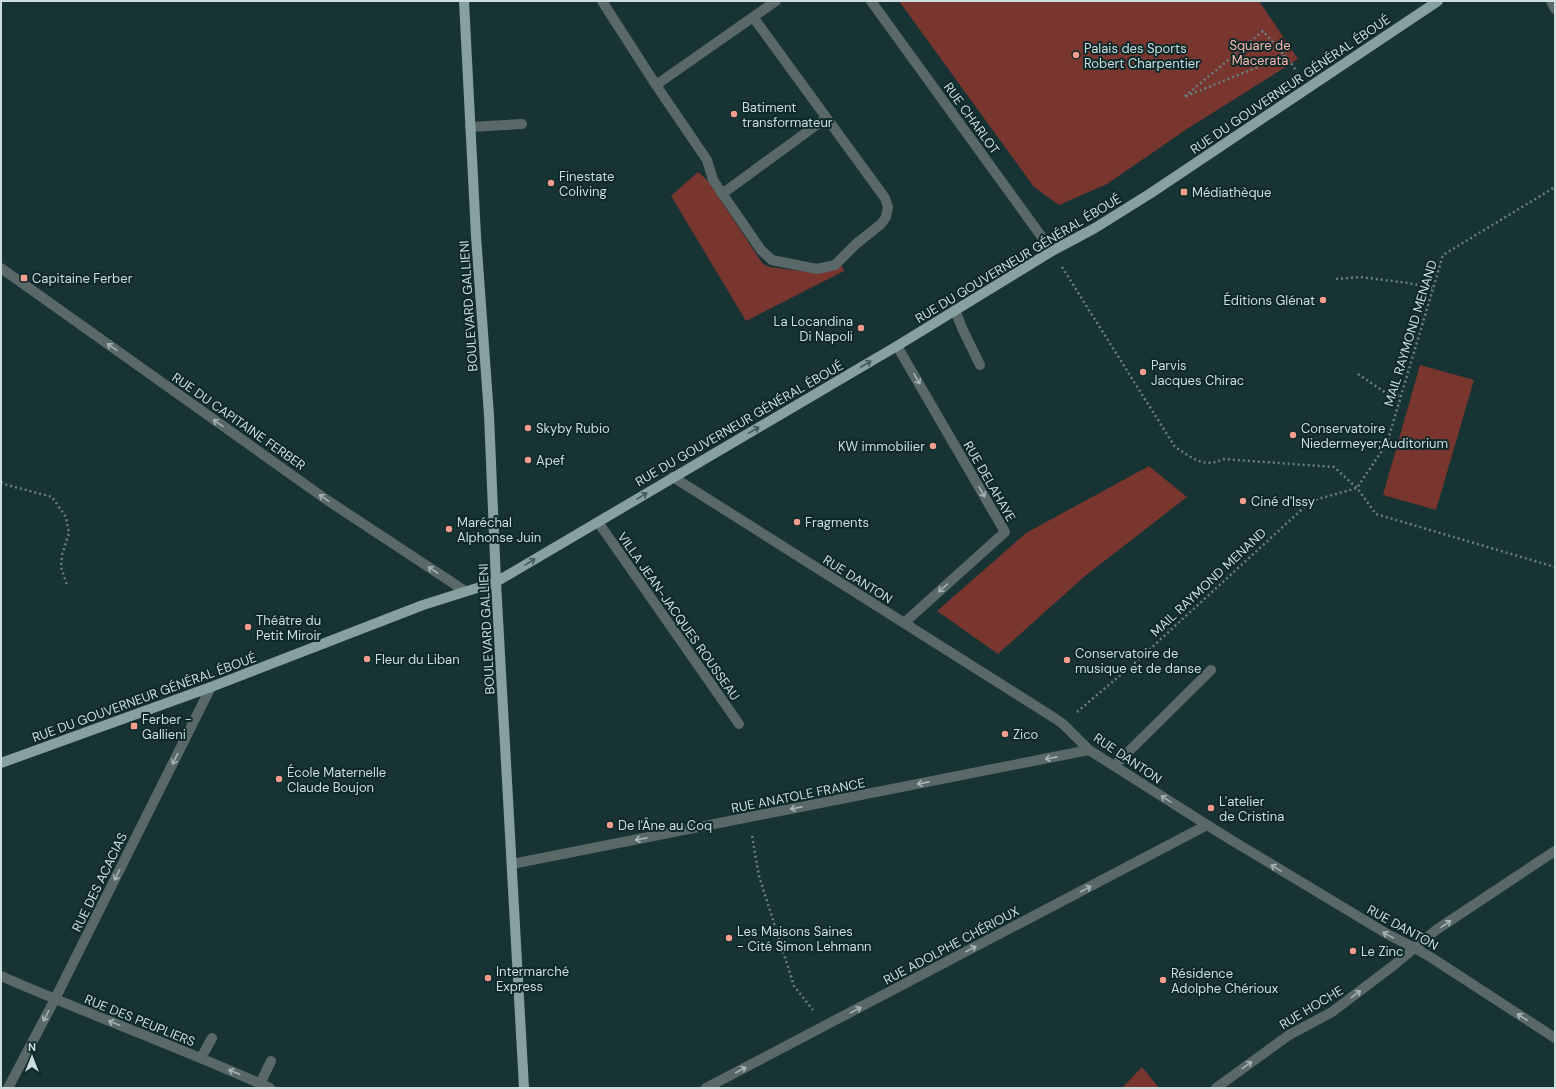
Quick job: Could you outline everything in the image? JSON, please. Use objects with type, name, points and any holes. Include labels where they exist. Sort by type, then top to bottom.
[{"type":"main road","name":"BOULEVARD GALLIENI","points":[[464,1],[477,244],[489,414],[496,582],[524,1088]]},
{"type":"main road","name":"RUE DU GOUVERNEUR GÉNÉRAL ÉBOUÉ","points":[[1,763],[211,687],[416,608],[496,582],[897,346],[1052,251],[1096,228],[1151,193],[1438,1]]},
{"type":"street","points":[[602,1],[656,85],[707,160],[713,180],[761,250],[772,260],[817,269],[835,265],[856,244],[881,224],[886,217],[888,207],[885,198],[753,17]]},
{"type":"street","points":[[656,85],[776,1]]},
{"type":"street","name":"RUE CHARLOT","points":[[871,1],[1052,251]]},
{"type":"street","points":[[1551,1],[1555,9]]},
{"type":"street","points":[[722,194],[826,118]]},
{"type":"street","points":[[470,126],[522,124]]},
{"type":"street","name":"RUE DU CAPITAINE FERBER","points":[[1,268],[327,500],[465,591]]},
{"type":"street","points":[[955,310],[980,365]]},
{"type":"street","name":"RUE DELAHAYE","points":[[897,346],[1005,532],[904,623]]},
{"type":"street","name":"RUE DANTON","points":[[673,477],[1063,724],[1089,750],[1207,826],[1389,936],[1415,948],[1555,1038]]},
{"type":"street","name":"VILLA JEAN-JACQUES ROUSSEAU","points":[[598,522],[739,724]]},
{"type":"street","points":[[1114,766],[1211,670]]},
{"type":"street","name":"RUE DES ACACIAS","points":[[8,1088],[55,999],[211,687]]},
{"type":"street","name":"RUE ANATOLE FRANCE","points":[[512,864],[1089,750]]},
{"type":"street","name":"RUE ADOLPHE CHÉRIOUX","points":[[706,1088],[1207,826]]},
{"type":"street","name":"RUE HOCHE","points":[[1216,1088],[1289,1035],[1332,1012],[1446,924],[1555,851]]},
{"type":"street","name":"RUE DES PEUPLIERS","points":[[1,976],[201,1058],[265,1086]]},
{"type":"street","points":[[201,1058],[212,1038]]},
{"type":"street","points":[[265,1086],[271,1061]]},
{"type":"path","points":[[1285,56],[1184,97],[1263,32],[1292,63],[1307,88]]},
{"type":"path","name":"MAIL RAYMOND MENAND","points":[[1063,724],[1137,660],[1311,501],[1357,488],[1387,443],[1444,255],[1555,187]]},
{"type":"path","points":[[1052,251],[1175,447],[1198,462],[1215,463],[1223,459],[1334,467],[1357,488],[1376,514],[1555,567]]},
{"type":"path","points":[[1336,279],[1360,277],[1434,288]]},
{"type":"path","points":[[1358,374],[1386,393],[1401,396]]},
{"type":"path","points":[[1,482],[52,497],[66,517],[69,533],[62,555],[61,567],[67,585]]},
{"type":"path","points":[[748,818],[759,876],[794,986],[812,1010],[820,1028]]},
{"type":"green space","name":"Palais des Sports Robert Charpentier","points":[[899,1],[1259,1],[1298,59],[1187,129],[1107,184],[1059,205],[1034,187]]},
{"type":"green space","points":[[698,172],[707,180],[763,264],[770,267],[816,273],[841,264],[844,271],[746,321],[671,196]]},
{"type":"green space","points":[[1420,365],[1474,380],[1436,510],[1383,495]]},
{"type":"green space","points":[[1149,466],[1187,497],[1085,576],[998,654],[937,611],[1026,533]]},
{"type":"green space","points":[[1142,1067],[1159,1088],[1122,1088]]},
{"type":"place","name":"Palais des Sports Robert Charpentier","points":[[1076,55]]},
{"type":"place","name":"Batiment transformateur","points":[[734,114]]},
{"type":"place","name":"Finestate Coliving","points":[[551,183]]},
{"type":"place","name":"Médiathèque","points":[[1184,192]]},
{"type":"place","name":"Capitaine Ferber","points":[[24,278]]},
{"type":"place","name":"Éditions Glénat","points":[[1323,300]]},
{"type":"place","name":"La Locandina Di Napoli","points":[[861,328]]},
{"type":"place","name":"Parvis Jacques Chirac","points":[[1143,372]]},
{"type":"place","name":"Skyby Rubio","points":[[528,428]]},
{"type":"place","name":"Conservatoire Niedermeyer;Auditorium","points":[[1293,435]]},
{"type":"place","name":"KW immobilier","points":[[933,446]]},
{"type":"place","name":"Apef","points":[[528,460]]},
{"type":"place","name":"Ciné d'Issy","points":[[1243,501]]},
{"type":"place","name":"Fragments","points":[[797,522]]},
{"type":"place","name":"Maréchal Alphonse Juin","points":[[449,529]]},
{"type":"place","name":"Théâtre du Petit Miroir","points":[[248,627]]},
{"type":"place","name":"Fleur du Liban","points":[[367,659]]},
{"type":"place","name":"Conservatoire de musique et de danse","points":[[1067,660]]},
{"type":"place","name":"Ferber - Gallieni","points":[[134,726]]},
{"type":"place","name":"Zico","points":[[1005,734]]},
{"type":"place","name":"École Maternelle Claude Boujon","points":[[279,779]]},
{"type":"place","name":"L'atelier de Cristina","points":[[1211,808]]},
{"type":"place","name":"De l'Âne au Coq","points":[[610,825]]},
{"type":"place","name":"Les Maisons Saines - Cité Simon Lehmann","points":[[729,938]]},
{"type":"place","name":"Le Zinc","points":[[1353,951]]},
{"type":"place","name":"Intermarché Express","points":[[488,978]]},
{"type":"place","name":"Résidence Adolphe Chérioux","points":[[1163,980]]},
{"type":"park label","name":"Square de Macerata","points":[[1260,52]]}]
